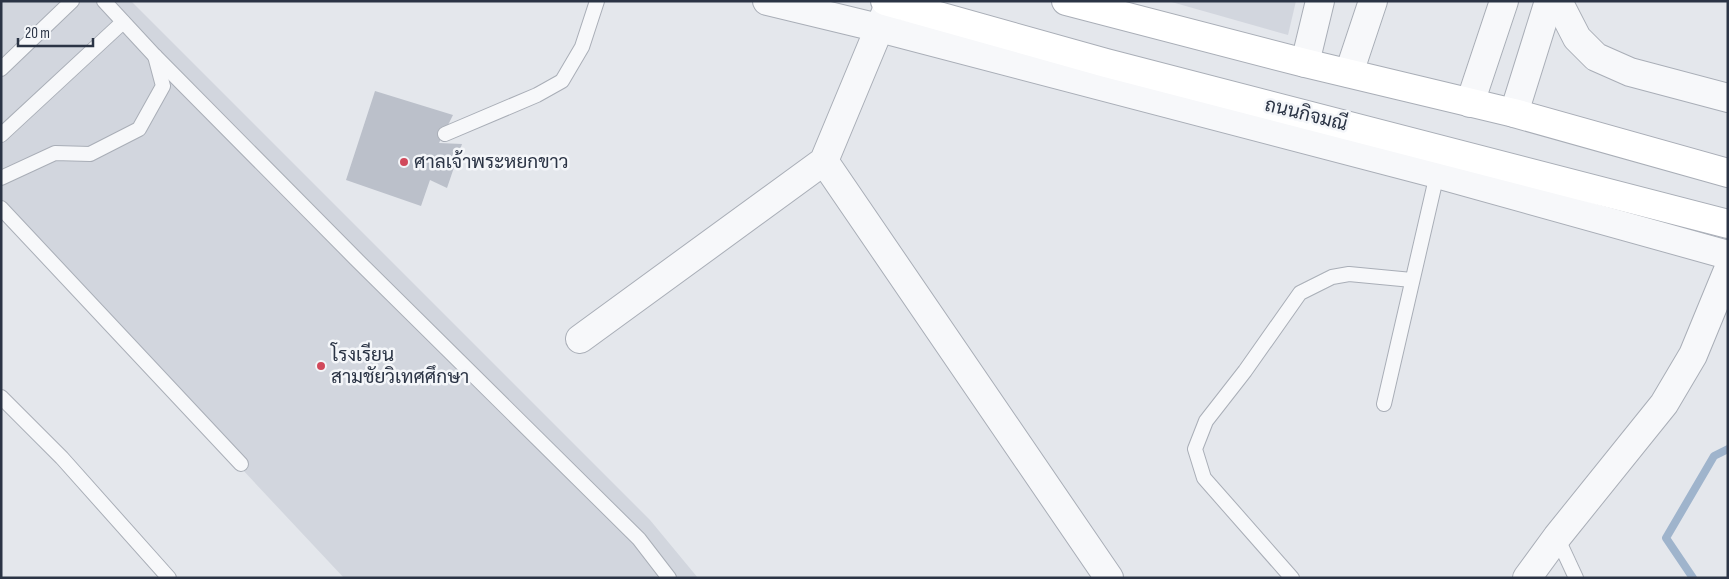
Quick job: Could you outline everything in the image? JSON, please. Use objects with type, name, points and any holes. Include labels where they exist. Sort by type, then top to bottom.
[{"type":"main road","points":[[1066,1],[1305,63],[1514,113],[1728,173]]},
{"type":"main road","name":"ถนนกิจมณี","points":[[887,2],[1106,63],[1728,224]]},
{"type":"street","points":[[767,1],[879,28],[1437,174],[1728,255]]},
{"type":"street","points":[[1305,63],[1320,1]]},
{"type":"street","points":[[1349,73],[1373,1]]},
{"type":"street","points":[[1470,103],[1504,1]]},
{"type":"street","points":[[1514,113],[1549,1]]},
{"type":"street","points":[[1558,1],[1577,38],[1596,57],[1630,72],[1728,98]]},
{"type":"street","points":[[580,338],[824,162],[879,28],[887,2]]},
{"type":"street","points":[[824,162],[1109,578]]},
{"type":"street","points":[[1527,578],[1557,537],[1664,404],[1693,355],[1728,270]]},
{"type":"lane","points":[[1,69],[72,1]]},
{"type":"lane","points":[[104,1],[154,55],[362,265],[639,539],[669,578]]},
{"type":"lane","points":[[445,134],[537,95],[562,81],[582,46],[597,1]]},
{"type":"lane","points":[[1,135],[123,22]]},
{"type":"lane","points":[[1,178],[55,153],[90,154],[139,129],[163,86],[154,55]]},
{"type":"lane","points":[[1384,404],[1437,174]]},
{"type":"lane","points":[[1,208],[241,464]]},
{"type":"lane","points":[[1292,578],[1204,478],[1195,449],[1206,421],[1245,371],[1300,293],[1332,277],[1350,274],[1412,280]]},
{"type":"lane","points":[[1,397],[62,458],[169,578]]},
{"type":"lane","points":[[1557,537],[1576,578]]},
{"type":"shaded area","name":"โรงเรียน สามชัยวิเทศศึกษา","points":[[1,1],[131,1],[650,520],[698,578],[344,578],[1,212]]},
{"type":"shaded area","points":[[1168,1],[1296,1],[1288,35]]},
{"type":"building","name":"ศาลเจ้าพระหยกขาว","points":[[375,91],[453,115],[439,143],[462,144],[447,188],[430,180],[421,206],[346,180]]},
{"type":"waterway","points":[[1693,578],[1666,538],[1714,456],[1728,449]]},
{"type":"place","name":"ศาลเจ้าพระหยกขาว","points":[[404,162]]},
{"type":"place","name":"โรงเรียน สามชัยวิเทศศึกษา","points":[[321,366]]}]
